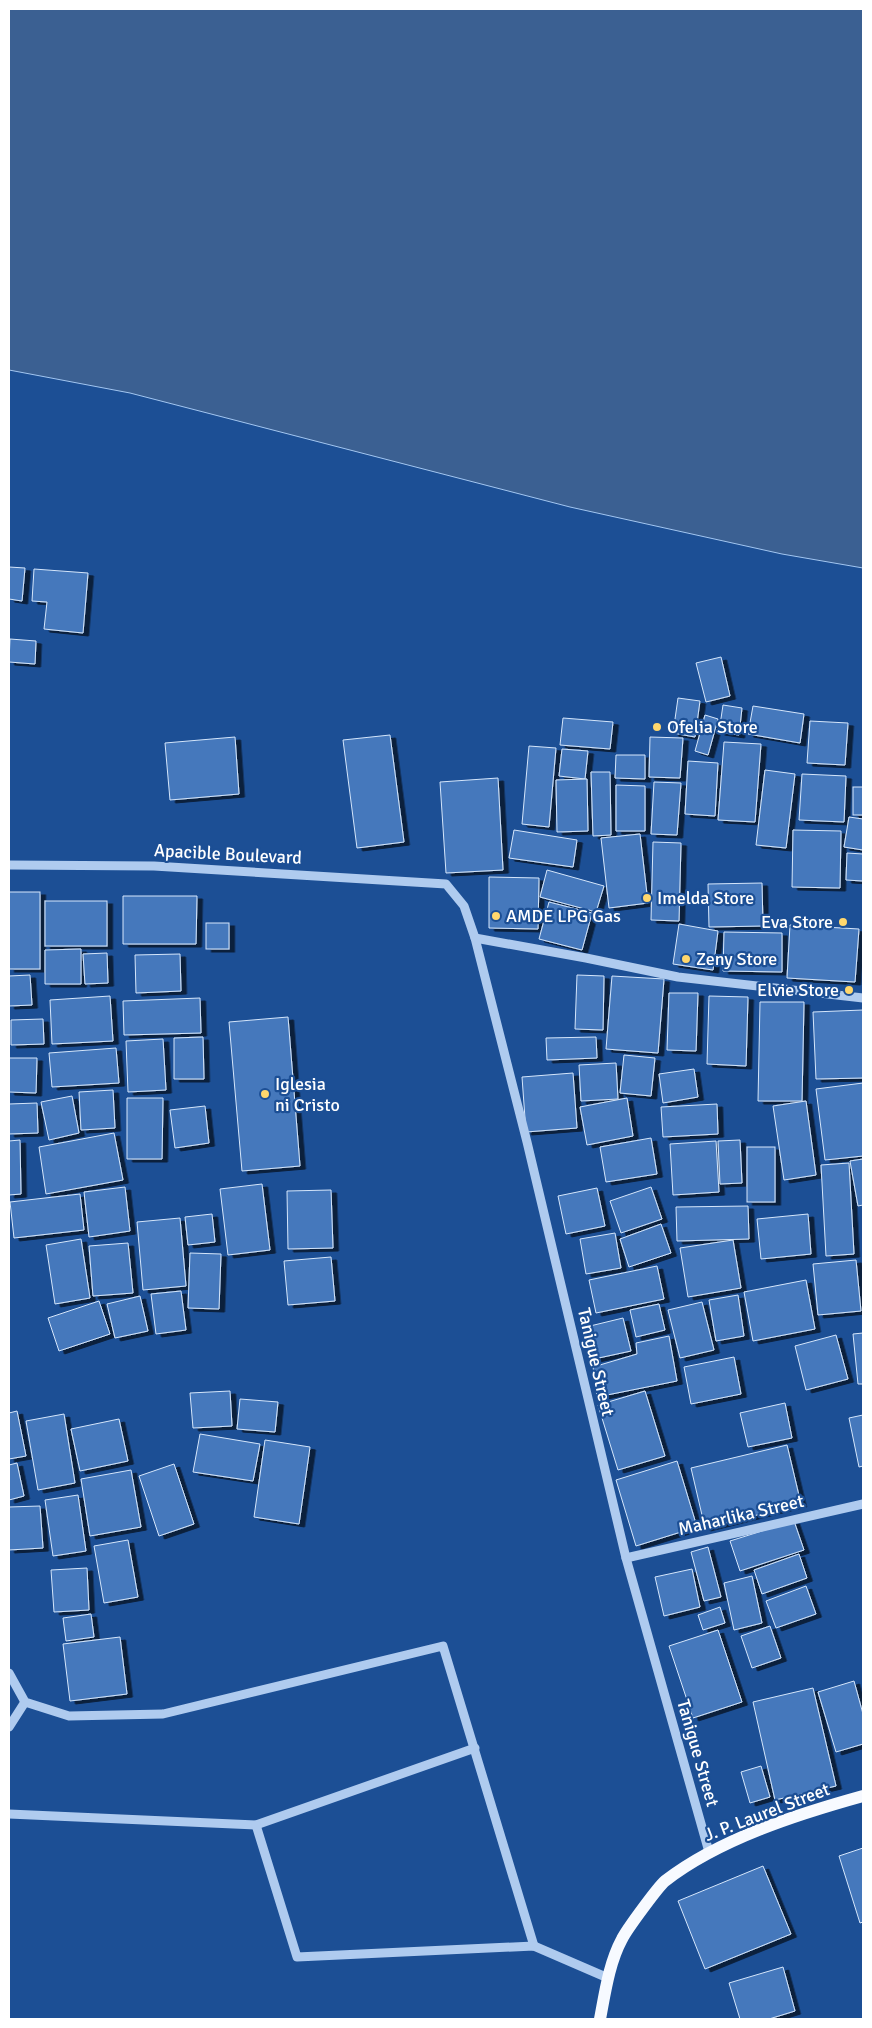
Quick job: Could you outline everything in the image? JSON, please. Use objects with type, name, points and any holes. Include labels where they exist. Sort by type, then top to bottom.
[{"type":"main road","name":"J. P. Laurel Street","points":[[600,2019],[608,1978],[622,1939],[664,1883],[709,1852],[811,1811],[863,1796]]},
{"type":"street","name":"Apacible Boulevard","points":[[9,865],[154,866],[446,884]]},
{"type":"street","name":"Tanigue Street","points":[[446,884],[464,906],[475,938],[527,1142],[626,1558],[709,1852]]},
{"type":"street","points":[[475,938],[678,977],[790,988],[863,998]]},
{"type":"street","name":"Maharlika Street","points":[[626,1558],[863,1504]]},
{"type":"street","points":[[9,1673],[25,1702],[69,1716],[163,1714],[443,1646],[534,1946]]},
{"type":"street","points":[[9,1727],[25,1702]]},
{"type":"street","points":[[9,1814],[256,1825],[475,1748]]},
{"type":"street","points":[[256,1825],[297,1957],[534,1946],[608,1978]]},
{"type":"water","points":[[9,9],[863,9],[863,568],[782,554],[570,507],[130,393],[9,370]]},
{"type":"building","points":[[9,567],[25,568],[22,601],[9,599]]},
{"type":"building","points":[[34,569],[88,573],[83,633],[44,629],[47,602],[32,601]]},
{"type":"building","points":[[10,639],[36,641],[35,664],[9,662]]},
{"type":"building","points":[[721,657],[730,696],[706,702],[696,663]]},
{"type":"building","points":[[678,698],[700,701],[695,737],[673,733]]},
{"type":"building","points":[[723,705],[742,708],[739,735],[719,732]]},
{"type":"building","points":[[753,706],[804,714],[800,743],[748,734]]},
{"type":"building","points":[[705,715],[718,719],[708,755],[695,751]]},
{"type":"building","points":[[563,718],[613,722],[610,749],[560,745]]},
{"type":"building","points":[[810,721],[848,723],[845,765],[807,763]]},
{"type":"building","points":[[390,735],[404,842],[357,848],[343,740]]},
{"type":"building","points":[[235,737],[239,794],[170,800],[165,743]]},
{"type":"building","points":[[650,737],[683,738],[680,778],[649,777]]},
{"type":"building","points":[[724,742],[761,744],[755,822],[718,820]]},
{"type":"building","points":[[529,746],[556,748],[549,827],[522,824]]},
{"type":"building","points":[[562,749],[588,751],[585,779],[559,776]]},
{"type":"building","points":[[616,755],[645,755],[645,779],[615,778]]},
{"type":"building","points":[[688,761],[718,763],[715,816],[685,814]]},
{"type":"building","points":[[765,770],[795,774],[786,848],[756,845]]},
{"type":"building","points":[[591,772],[610,772],[611,835],[593,836]]},
{"type":"building","points":[[802,774],[846,776],[844,822],[799,820]]},
{"type":"building","points":[[498,778],[503,870],[446,873],[440,782]]},
{"type":"building","points":[[587,779],[588,831],[557,832],[556,780]]},
{"type":"building","points":[[654,782],[681,783],[677,835],[651,834]]},
{"type":"building","points":[[616,785],[645,786],[645,831],[616,831]]},
{"type":"building","points":[[853,787],[863,787],[863,815],[853,815]]},
{"type":"building","points":[[849,817],[863,819],[863,850],[844,847]]},
{"type":"building","points":[[514,830],[577,840],[573,867],[509,858]]},
{"type":"building","points":[[793,830],[841,831],[840,888],[792,887]]},
{"type":"building","points":[[640,834],[648,903],[609,908],[601,838]]},
{"type":"building","points":[[653,842],[681,843],[679,921],[651,920]]},
{"type":"building","points":[[847,853],[863,854],[863,881],[846,880]]},
{"type":"building","points":[[547,870],[604,886],[596,912],[540,897]]},
{"type":"building","points":[[489,877],[539,878],[538,929],[489,928]]},
{"type":"building","points":[[762,883],[763,926],[709,927],[708,884]]},
{"type":"building","points":[[9,892],[40,892],[40,969],[9,969]]},
{"type":"building","points":[[123,896],[197,896],[196,944],[123,944]]},
{"type":"building","points":[[45,901],[107,901],[107,946],[45,946]]},
{"type":"building","points":[[549,902],[592,913],[582,950],[539,939]]},
{"type":"building","points":[[206,923],[229,923],[229,949],[206,949]]},
{"type":"building","points":[[679,924],[718,931],[713,970],[673,964]]},
{"type":"building","points":[[790,925],[859,929],[855,982],[787,978]]},
{"type":"building","points":[[724,932],[782,933],[782,972],[723,971]]},
{"type":"building","points":[[81,949],[81,984],[45,984],[45,950]]},
{"type":"building","points":[[107,953],[108,983],[85,984],[83,954]]},
{"type":"building","points":[[180,954],[181,991],[136,993],[135,955]]},
{"type":"building","points":[[30,975],[32,1005],[9,1006],[9,976]]},
{"type":"building","points":[[577,975],[604,976],[603,1030],[575,1029]]},
{"type":"building","points":[[612,976],[664,979],[658,1053],[606,1049]]},
{"type":"building","points":[[669,993],[698,993],[696,1051],[667,1050]]},
{"type":"building","points":[[110,996],[113,1041],[52,1044],[50,1000]]},
{"type":"building","points":[[709,996],[748,997],[746,1066],[707,1064]]},
{"type":"building","points":[[200,998],[201,1033],[124,1035],[123,1001]]},
{"type":"building","points":[[760,1002],[804,1002],[802,1101],[758,1101]]},
{"type":"building","points":[[863,1010],[863,1078],[816,1079],[813,1012]]},
{"type":"building","name":"Iglesia ni Cristo","points":[[288,1017],[300,1166],[242,1171],[229,1022]]},
{"type":"building","points":[[43,1019],[44,1044],[11,1045],[11,1020]]},
{"type":"building","points":[[203,1037],[204,1079],[174,1079],[174,1038]]},
{"type":"building","points":[[596,1037],[597,1058],[547,1060],[546,1038]]},
{"type":"building","points":[[163,1039],[166,1090],[128,1092],[126,1041]]},
{"type":"building","points":[[116,1048],[119,1083],[52,1087],[49,1053]]},
{"type":"building","points":[[624,1055],[655,1058],[651,1096],[620,1093]]},
{"type":"building","points":[[9,1058],[37,1058],[36,1093],[9,1092]]},
{"type":"building","points":[[616,1063],[618,1099],[581,1101],[579,1065]]},
{"type":"building","points":[[694,1069],[698,1097],[663,1103],[659,1074]]},
{"type":"building","points":[[573,1073],[577,1128],[526,1132],[522,1077]]},
{"type":"building","points":[[863,1083],[863,1156],[825,1160],[816,1089]]},
{"type":"building","points":[[113,1090],[115,1128],[81,1130],[79,1092]]},
{"type":"building","points":[[72,1096],[79,1133],[49,1140],[41,1102]]},
{"type":"building","points":[[127,1098],[163,1098],[162,1159],[127,1159]]},
{"type":"building","points":[[627,1098],[633,1136],[587,1145],[580,1107]]},
{"type":"building","points":[[806,1101],[816,1175],[784,1180],[773,1106]]},
{"type":"building","points":[[37,1103],[38,1133],[9,1134],[9,1104]]},
{"type":"building","points":[[717,1104],[718,1134],[663,1137],[661,1107]]},
{"type":"building","points":[[205,1106],[209,1143],[175,1148],[170,1110]]},
{"type":"building","points":[[114,1133],[123,1180],[46,1194],[39,1147]]},
{"type":"building","points":[[651,1138],[657,1174],[606,1182],[600,1147]]},
{"type":"building","points":[[20,1140],[21,1194],[9,1195],[9,1141]]},
{"type":"building","points":[[740,1140],[742,1183],[720,1184],[718,1141]]},
{"type":"building","points":[[716,1141],[719,1192],[673,1195],[670,1144]]},
{"type":"building","points":[[747,1147],[775,1147],[775,1202],[747,1202]]},
{"type":"building","points":[[863,1159],[863,1205],[858,1206],[850,1161]]},
{"type":"building","points":[[849,1163],[854,1254],[826,1256],[821,1165]]},
{"type":"building","points":[[262,1184],[270,1250],[228,1255],[220,1189]]},
{"type":"building","points":[[125,1187],[130,1231],[89,1237],[84,1192]]},
{"type":"building","points":[[651,1187],[662,1219],[621,1233],[610,1201]]},
{"type":"building","points":[[597,1188],[605,1226],[566,1234],[558,1196]]},
{"type":"building","points":[[331,1190],[333,1248],[288,1249],[287,1191]]},
{"type":"building","points":[[80,1194],[84,1230],[14,1238],[10,1202]]},
{"type":"building","points":[[748,1206],[749,1239],[677,1241],[676,1207]]},
{"type":"building","points":[[212,1214],[215,1242],[188,1245],[185,1217]]},
{"type":"building","points":[[808,1214],[811,1254],[761,1259],[757,1219]]},
{"type":"building","points":[[180,1218],[186,1286],[143,1290],[137,1222]]},
{"type":"building","points":[[661,1224],[671,1253],[629,1267],[620,1239]]},
{"type":"building","points":[[615,1233],[621,1268],[586,1274],[580,1239]]},
{"type":"building","points":[[81,1239],[90,1298],[55,1304],[46,1245]]},
{"type":"building","points":[[733,1240],[741,1288],[688,1297],[680,1248]]},
{"type":"building","points":[[128,1243],[133,1293],[93,1296],[89,1246]]},
{"type":"building","points":[[190,1253],[221,1254],[219,1309],[188,1308]]},
{"type":"building","points":[[331,1257],[335,1301],[288,1305],[284,1261]]},
{"type":"building","points":[[856,1260],[861,1311],[818,1315],[813,1264]]},
{"type":"building","points":[[657,1266],[664,1299],[596,1313],[589,1280]]},
{"type":"building","points":[[806,1280],[815,1329],[753,1341],[744,1292]]},
{"type":"building","points":[[181,1291],[186,1330],[156,1334],[151,1294]]},
{"type":"building","points":[[738,1295],[744,1336],[716,1341],[709,1300]]},
{"type":"building","points":[[140,1296],[148,1331],[115,1338],[107,1304]]},
{"type":"building","points":[[99,1301],[110,1334],[59,1351],[48,1318]]},
{"type":"building","points":[[702,1302],[714,1350],[680,1358],[668,1310]]},
{"type":"building","points":[[659,1304],[665,1330],[636,1337],[630,1310]]},
{"type":"building","points":[[623,1318],[631,1351],[594,1359],[586,1327]]},
{"type":"building","points":[[863,1333],[863,1384],[858,1384],[853,1334]]},
{"type":"building","points":[[836,1335],[848,1379],[806,1390],[795,1346]]},
{"type":"building","points":[[669,1336],[677,1381],[597,1397],[593,1367],[637,1354],[636,1343]]},
{"type":"building","points":[[734,1357],[741,1394],[691,1404],[684,1367]]},
{"type":"building","points":[[230,1391],[232,1426],[193,1428],[190,1393]]},
{"type":"building","points":[[645,1391],[665,1456],[618,1470],[598,1405]]},
{"type":"building","points":[[240,1399],[278,1402],[275,1432],[237,1429]]},
{"type":"building","points":[[785,1403],[792,1438],[748,1447],[740,1413]]},
{"type":"building","points":[[17,1411],[26,1456],[9,1459],[9,1413]]},
{"type":"building","points":[[64,1414],[75,1483],[38,1490],[26,1421]]},
{"type":"building","points":[[863,1415],[863,1466],[859,1467],[849,1418]]},
{"type":"building","points":[[119,1419],[128,1461],[80,1471],[71,1429]]},
{"type":"building","points":[[200,1434],[260,1444],[253,1481],[193,1472]]},
{"type":"building","points":[[265,1440],[310,1447],[299,1524],[254,1517]]},
{"type":"building","points":[[787,1445],[801,1504],[705,1528],[691,1468]]},
{"type":"building","points":[[677,1461],[697,1527],[636,1546],[616,1480]]},
{"type":"building","points":[[17,1463],[24,1496],[9,1500],[9,1465]]},
{"type":"building","points":[[174,1464],[194,1524],[159,1536],[139,1476]]},
{"type":"building","points":[[131,1470],[141,1527],[90,1536],[81,1479]]},
{"type":"building","points":[[78,1495],[86,1551],[53,1556],[45,1500]]},
{"type":"building","points":[[40,1506],[43,1548],[9,1550],[9,1507]]},
{"type":"building","points":[[794,1521],[804,1550],[740,1571],[730,1541]]},
{"type":"building","points":[[128,1540],[138,1597],[104,1603],[94,1546]]},
{"type":"building","points":[[708,1547],[721,1597],[704,1601],[691,1552]]},
{"type":"building","points":[[799,1554],[807,1578],[762,1594],[754,1570]]},
{"type":"building","points":[[87,1568],[89,1610],[54,1612],[51,1570]]},
{"type":"building","points":[[692,1569],[700,1607],[664,1616],[655,1577]]},
{"type":"building","points":[[752,1576],[762,1623],[734,1630],[724,1583]]},
{"type":"building","points":[[806,1586],[816,1614],[776,1628],[766,1601]]},
{"type":"building","points":[[720,1607],[725,1623],[703,1630],[698,1615]]},
{"type":"building","points":[[91,1614],[94,1637],[66,1641],[63,1618]]},
{"type":"building","points":[[770,1626],[781,1658],[752,1668],[741,1636]]},
{"type":"building","points":[[718,1630],[742,1702],[693,1718],[669,1646]]},
{"type":"building","points":[[120,1637],[127,1694],[70,1701],[63,1644]]},
{"type":"building","points":[[854,1681],[863,1714],[863,1744],[836,1752],[818,1692]]},
{"type":"building","points":[[813,1688],[836,1786],[775,1800],[753,1702]]},
{"type":"building","points":[[761,1766],[770,1797],[750,1803],[741,1772]]},
{"type":"building","points":[[863,1848],[863,1922],[860,1923],[839,1856]]},
{"type":"building","points":[[763,1866],[791,1934],[705,1969],[678,1901]]},
{"type":"building","points":[[783,1967],[795,2011],[769,2019],[740,2019],[729,1983]]},
{"type":"place","name":"Ofelia Store","points":[[657,727]]},
{"type":"place","name":"Imelda Store","points":[[647,898]]},
{"type":"place","name":"AMDE LPG Gas","points":[[496,916]]},
{"type":"place","name":"Eva Store","points":[[843,922]]},
{"type":"place","name":"Zeny Store","points":[[686,959]]},
{"type":"place","name":"Elvie Store","points":[[849,990]]},
{"type":"place","name":"Iglesia ni Cristo","points":[[265,1094]]}]
